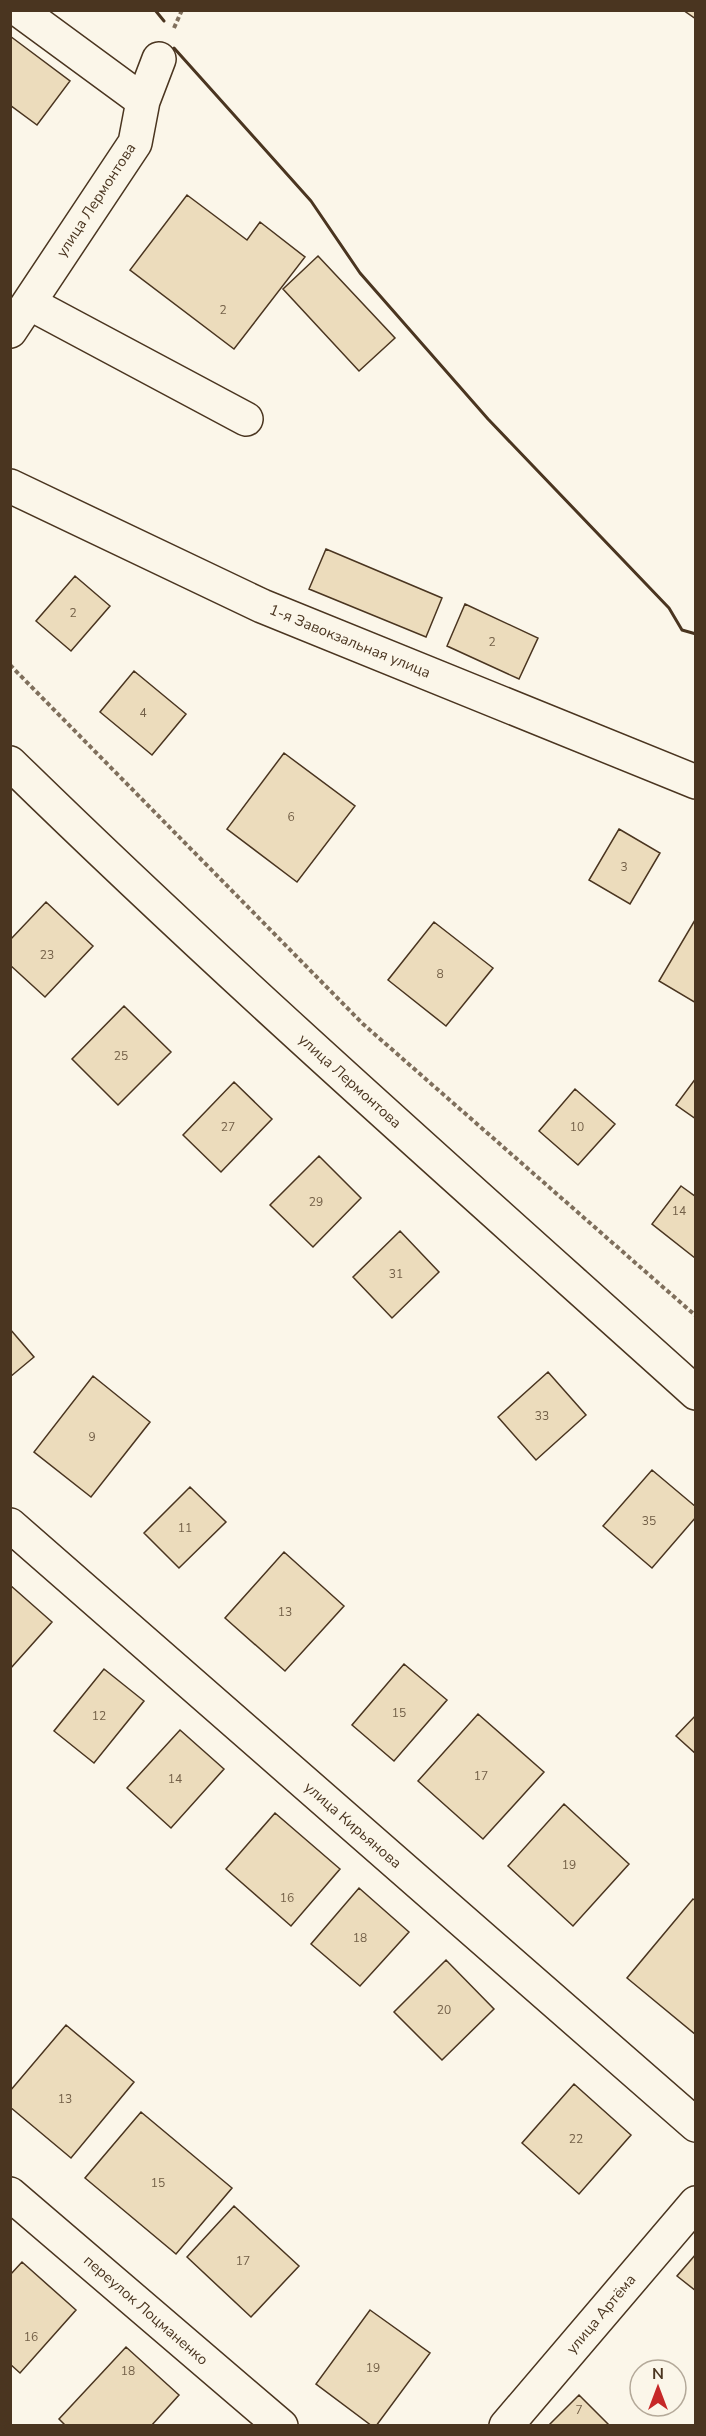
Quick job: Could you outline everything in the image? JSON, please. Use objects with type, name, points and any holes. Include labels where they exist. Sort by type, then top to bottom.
[{"type":"street","points":[[19,10],[143,101]]},
{"type":"street","name":"улица Лермонтова","points":[[10,331],[135,143],[143,101],[159,59]]},
{"type":"street","points":[[29,303],[246,419]]},
{"type":"street","name":"1-я Завокзальная улица","points":[[10,486],[262,606],[696,782]]},
{"type":"street","name":"улица Лермонтова","points":[[10,763],[246,987],[696,1392]]},
{"type":"street","name":"улица Кирьянова","points":[[10,1525],[696,2125]]},
{"type":"street","name":"переулок Лоцманенко","points":[[10,2194],[281,2426]]},
{"type":"street","name":"улица Артёма","points":[[506,2426],[696,2203]]},
{"type":"path","points":[[10,665],[363,1024],[696,1316]]},
{"type":"building","points":[[683,10],[696,10],[696,19]]},
{"type":"building","points":[[10,36],[70,81],[37,125],[10,105]]},
{"type":"building","points":[[187,195],[247,240],[260,222],[305,257],[234,349],[130,270]]},
{"type":"building","points":[[318,256],[395,338],[359,371],[283,289]]},
{"type":"building","points":[[326,549],[442,598],[426,637],[309,589]]},
{"type":"building","points":[[75,576],[110,606],[71,651],[36,621]]},
{"type":"building","points":[[465,604],[538,638],[519,679],[447,646]]},
{"type":"building","points":[[134,671],[186,714],[152,755],[100,712]]},
{"type":"building","points":[[284,753],[355,806],[297,882],[227,829]]},
{"type":"building","points":[[619,829],[660,853],[630,904],[589,880]]},
{"type":"building","points":[[46,902],[93,946],[45,997],[10,965],[10,940]]},
{"type":"building","points":[[696,921],[696,1003],[659,981]]},
{"type":"building","points":[[434,922],[493,968],[446,1026],[388,980]]},
{"type":"building","points":[[124,1006],[171,1052],[118,1105],[72,1059]]},
{"type":"building","points":[[696,1078],[696,1119],[676,1105]]},
{"type":"building","points":[[234,1082],[272,1119],[221,1172],[183,1135]]},
{"type":"building","points":[[575,1089],[615,1124],[578,1165],[539,1131]]},
{"type":"building","points":[[319,1156],[361,1198],[313,1247],[270,1205]]},
{"type":"building","points":[[681,1186],[696,1197],[695,1258],[652,1224]]},
{"type":"building","points":[[400,1231],[439,1272],[392,1318],[353,1277]]},
{"type":"building","points":[[10,1329],[34,1357],[10,1377]]},
{"type":"building","points":[[548,1372],[586,1415],[536,1460],[498,1417]]},
{"type":"building","points":[[93,1376],[150,1422],[91,1497],[34,1452]]},
{"type":"building","points":[[652,1470],[696,1507],[696,1517],[652,1568],[603,1526]]},
{"type":"building","points":[[190,1487],[226,1522],[179,1568],[144,1533]]},
{"type":"building","points":[[284,1552],[344,1606],[285,1671],[225,1618]]},
{"type":"building","points":[[10,1585],[52,1622],[10,1669]]},
{"type":"building","points":[[404,1664],[447,1700],[394,1761],[352,1725]]},
{"type":"building","points":[[104,1669],[144,1701],[94,1763],[54,1731]]},
{"type":"building","points":[[478,1714],[544,1772],[483,1839],[418,1781]]},
{"type":"building","points":[[696,1715],[696,1754],[676,1736]]},
{"type":"building","points":[[180,1730],[224,1769],[171,1828],[127,1788]]},
{"type":"building","points":[[564,1804],[629,1864],[573,1926],[508,1866]]},
{"type":"building","points":[[275,1813],[340,1869],[291,1926],[226,1869]]},
{"type":"building","points":[[359,1888],[409,1932],[360,1986],[311,1944]]},
{"type":"building","points":[[693,1899],[696,1901],[696,2035],[627,1978]]},
{"type":"building","points":[[446,1960],[494,2009],[442,2060],[394,2012]]},
{"type":"building","points":[[66,2025],[134,2082],[71,2158],[10,2107],[10,2091]]},
{"type":"building","points":[[574,2084],[631,2135],[579,2194],[522,2143]]},
{"type":"building","points":[[141,2112],[232,2188],[176,2254],[85,2178]]},
{"type":"building","points":[[234,2206],[299,2266],[251,2317],[187,2257]]},
{"type":"building","points":[[696,2254],[696,2291],[677,2276]]},
{"type":"building","points":[[22,2262],[76,2310],[20,2373],[10,2364],[10,2275]]},
{"type":"building","points":[[370,2310],[430,2353],[376,2426],[372,2426],[316,2384]]},
{"type":"building","points":[[126,2347],[179,2395],[151,2426],[66,2426],[59,2419]]},
{"type":"building","points":[[579,2395],[610,2426],[548,2426]]},
{"type":"wall","points":[[155,10],[164,21]]},
{"type":"wall","points":[[174,48],[311,201],[360,273],[488,419],[669,608],[682,630],[696,634]]}]
